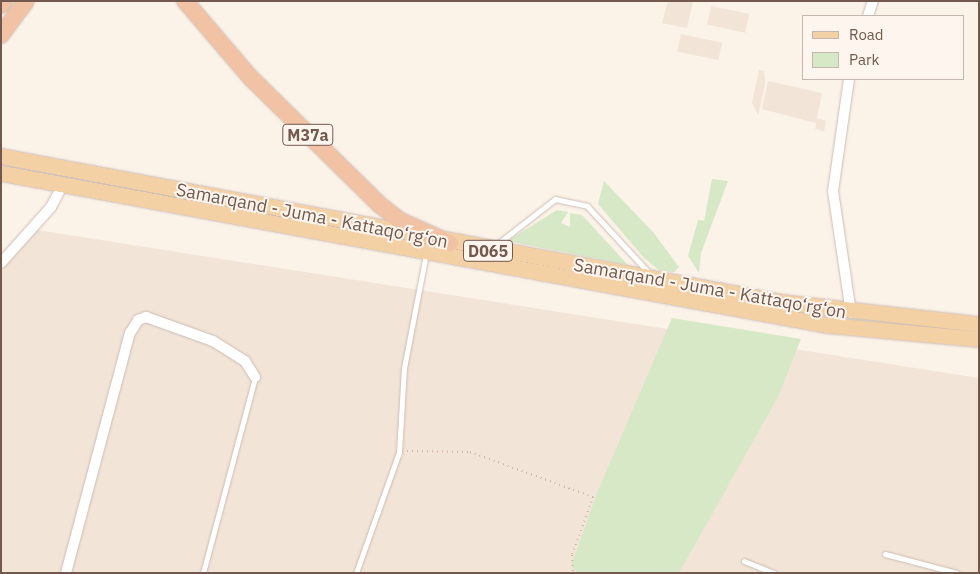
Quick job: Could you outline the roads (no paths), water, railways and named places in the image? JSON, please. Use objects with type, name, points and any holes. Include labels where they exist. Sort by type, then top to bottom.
[{"type":"highway","points":[[1,5],[4,1]]},
{"type":"highway","points":[[1,34],[26,1]]},
{"type":"highway","name":"M37a","points":[[185,1],[250,77],[380,205],[399,220],[450,244]]},
{"type":"main road","name":"Samarqand - Juma - Kattaqo‘rg‘on","points":[[1,156],[488,251],[851,313],[979,324]]},
{"type":"main road","name":"Samarqand - Juma - Kattaqo‘rg‘on","points":[[1,173],[427,253],[827,325],[979,339]]},
{"type":"street","points":[[868,15],[873,1]]},
{"type":"street","points":[[848,80],[833,191],[851,313]]},
{"type":"street","points":[[1,263],[51,207],[63,184]]},
{"type":"street","points":[[66,573],[130,334],[138,320],[146,317],[213,341],[245,361],[255,377]]},
{"type":"lane","points":[[488,251],[555,200],[587,206],[657,280]]},
{"type":"lane","points":[[356,573],[399,452],[404,368],[427,253]]},
{"type":"lane","points":[[203,573],[255,377]]},
{"type":"lane","points":[[885,554],[957,573]]},
{"type":"lane","points":[[744,561],[774,573]]}]
